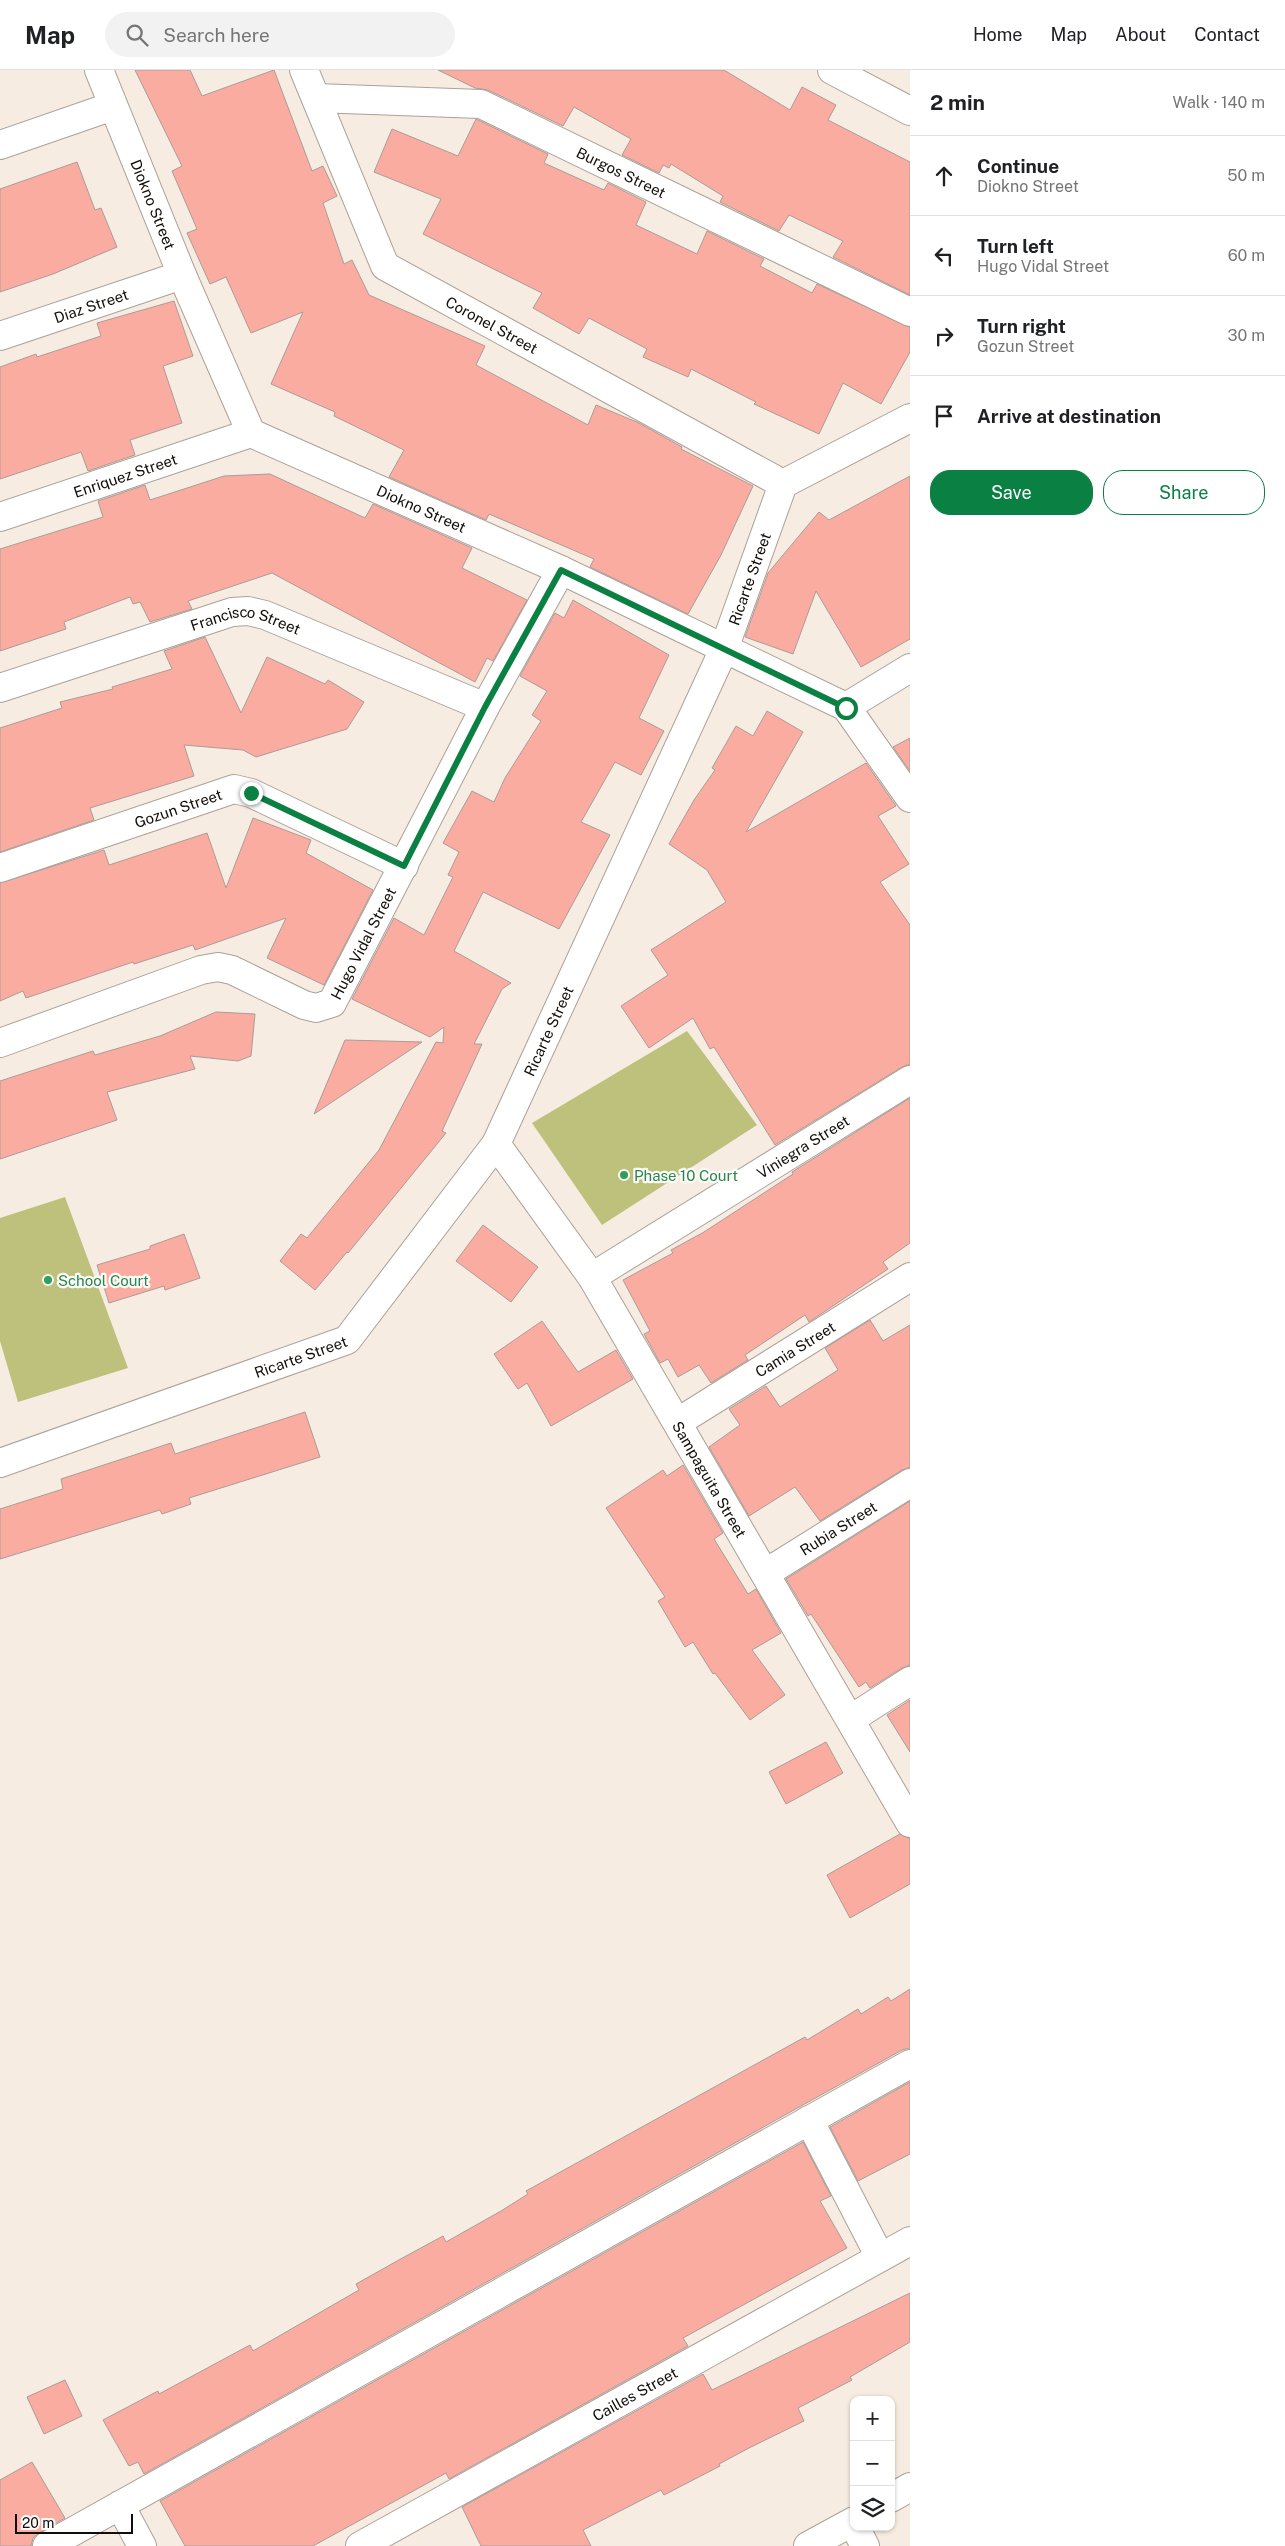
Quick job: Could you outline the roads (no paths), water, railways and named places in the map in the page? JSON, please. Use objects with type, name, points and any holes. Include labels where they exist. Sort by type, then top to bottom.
[{"type":"street","name":"Diokno Street","points":[[99,70],[182,275],[251,433],[561,570],[846,708],[910,798]]},
{"type":"street","name":"Coronel Street","points":[[304,70],[386,266],[783,484]]},
{"type":"street","points":[[832,70],[910,111]]},
{"type":"street","name":"Burgos Street","points":[[316,98],[481,104],[910,312]]},
{"type":"street","points":[[0,145],[113,106]]},
{"type":"street","name":"Diaz Street","points":[[0,336],[182,275]]},
{"type":"street","points":[[783,484],[910,418]]},
{"type":"street","name":"Enriquez Street","points":[[0,517],[251,433]]},
{"type":"street","name":"Ricarte Street","points":[[1,1458],[348,1340],[496,1144],[724,649],[783,484]]},
{"type":"street","name":"Hugo Vidal Street","points":[[0,1043],[201,970],[218,967],[232,970],[304,1005],[316,1008],[332,1003],[485,707],[561,570]]},
{"type":"street","name":"Francisco Street","points":[[0,688],[232,612],[248,611],[265,615],[485,707]]},
{"type":"street","points":[[846,708],[910,668]]},
{"type":"street","name":"Gozun Street","points":[[0,868],[234,789],[251,793],[404,866]]},
{"type":"street","name":"Viniegra Street","points":[[592,1277],[910,1080]]},
{"type":"street","name":"Sampaguita Street","points":[[496,1144],[592,1277],[766,1572],[910,1823]]},
{"type":"street","name":"Camia Street","points":[[678,1422],[910,1277]]},
{"type":"street","name":"Rubia Street","points":[[766,1572],[910,1483]]},
{"type":"street","points":[[851,1718],[910,1681]]},
{"type":"street","points":[[47,2546],[910,2064]]},
{"type":"street","points":[[809,2120],[880,2257]]},
{"type":"street","name":"Cailles Street","points":[[360,2546],[910,2240]]},
{"type":"street","points":[[895,2496],[910,2487]]},
{"type":"street","points":[[120,2505],[142,2546]]},
{"type":"street","points":[[808,2546],[850,2526]]},
{"type":"street","points":[[858,2531],[866,2546]]},
{"type":"place","name":"Phase 10 Court","points":[[624,1175]]},
{"type":"place","name":"School Court","points":[[48,1280]]}]
